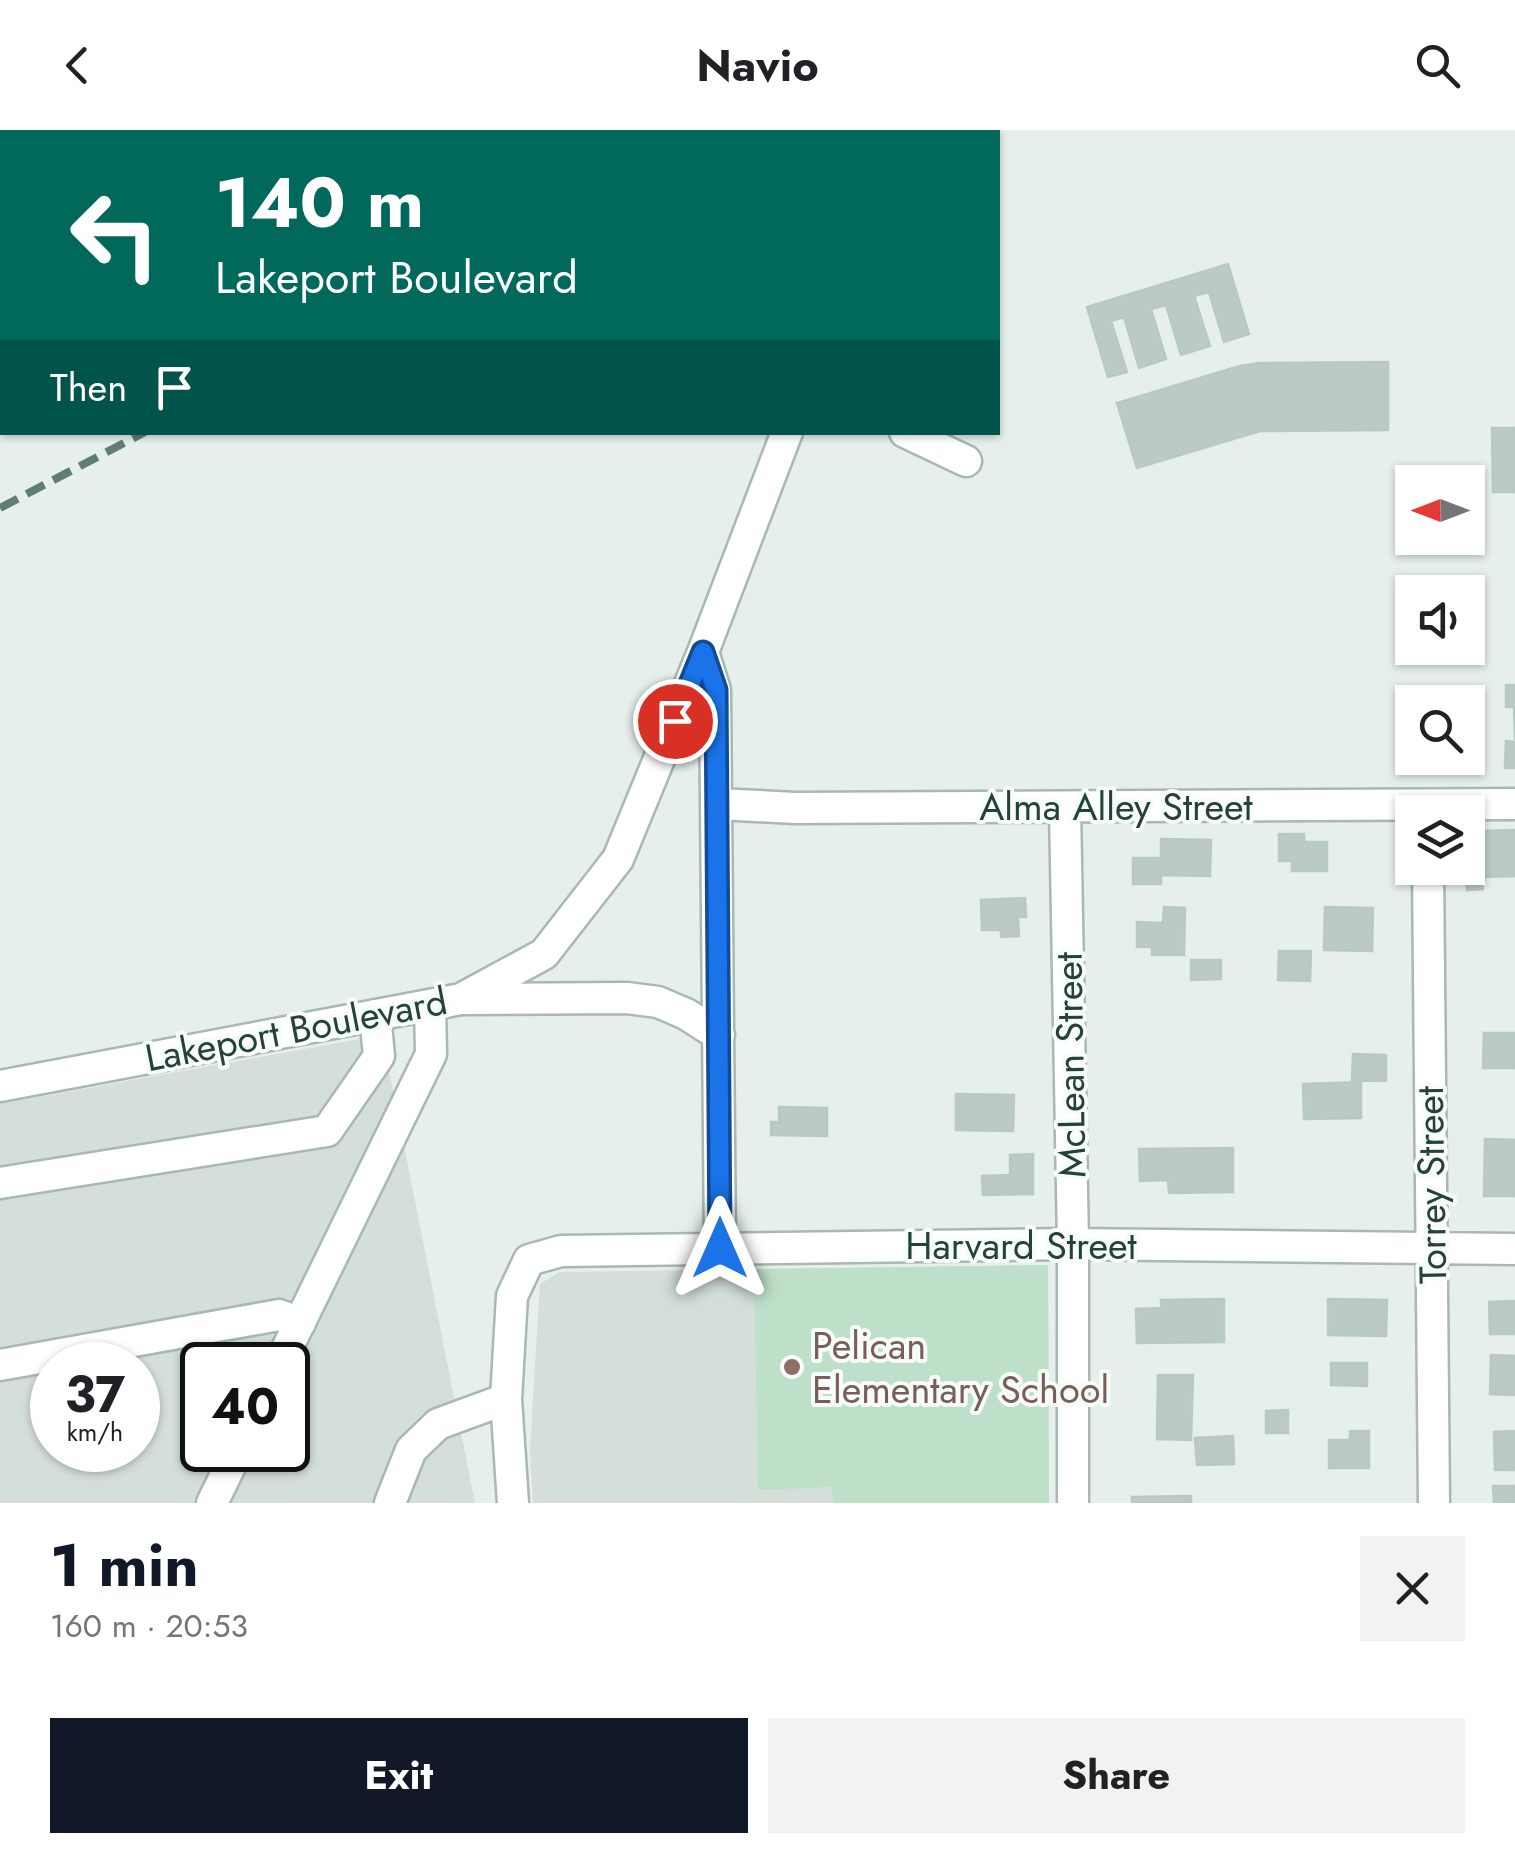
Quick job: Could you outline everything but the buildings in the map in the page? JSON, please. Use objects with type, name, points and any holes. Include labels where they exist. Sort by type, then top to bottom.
[{"type":"street","name":"Lakeport Boulevard","points":[[0,1086],[461,999],[544,954],[618,859],[786,435]]},
{"type":"street","points":[[911,435],[966,461]]},
{"type":"street","points":[[703,652],[716,690],[720,1248]]},
{"type":"street","name":"Alma Alley Street","points":[[718,804],[795,808],[1395,809]]},
{"type":"street","name":"Alma Alley Street","points":[[1485,806],[1515,804]]},
{"type":"street","name":"McLean Street","points":[[1066,808],[1074,1503]]},
{"type":"street","name":"Torrey Street","points":[[1428,885],[1434,1503]]},
{"type":"street","points":[[461,999],[628,998],[658,1002],[719,1035]]},
{"type":"street","points":[[291,1342],[431,1054],[430,1005]]},
{"type":"street","points":[[0,1183],[327,1131],[380,1056],[375,1015]]},
{"type":"street","name":"Harvard Street","points":[[506,1399],[512,1296],[529,1260],[561,1251],[1073,1244],[1515,1249]]},
{"type":"street","points":[[0,1365],[279,1316],[300,1323]]},
{"type":"street","points":[[390,1503],[410,1450],[438,1424],[506,1399],[514,1503]]},
{"type":"street","points":[[212,1503],[227,1472]]},
{"type":"shaded area","points":[[382,1035],[475,1503],[0,1503],[0,1104]]},
{"type":"shaded area","name":"Pelican Elementary School","points":[[1048,1265],[1049,1503],[533,1503],[530,1449],[540,1284],[560,1272]]},
{"type":"green space","points":[[1048,1265],[1049,1503],[833,1503],[832,1487],[758,1490],[754,1269]]},
{"type":"railway","points":[[0,508],[139,435]]},
{"type":"place","name":"Pelican Elementary School","points":[[792,1367]]},
{"type":"route","points":[[675,721],[703,652],[716,690],[720,1248]]}]
